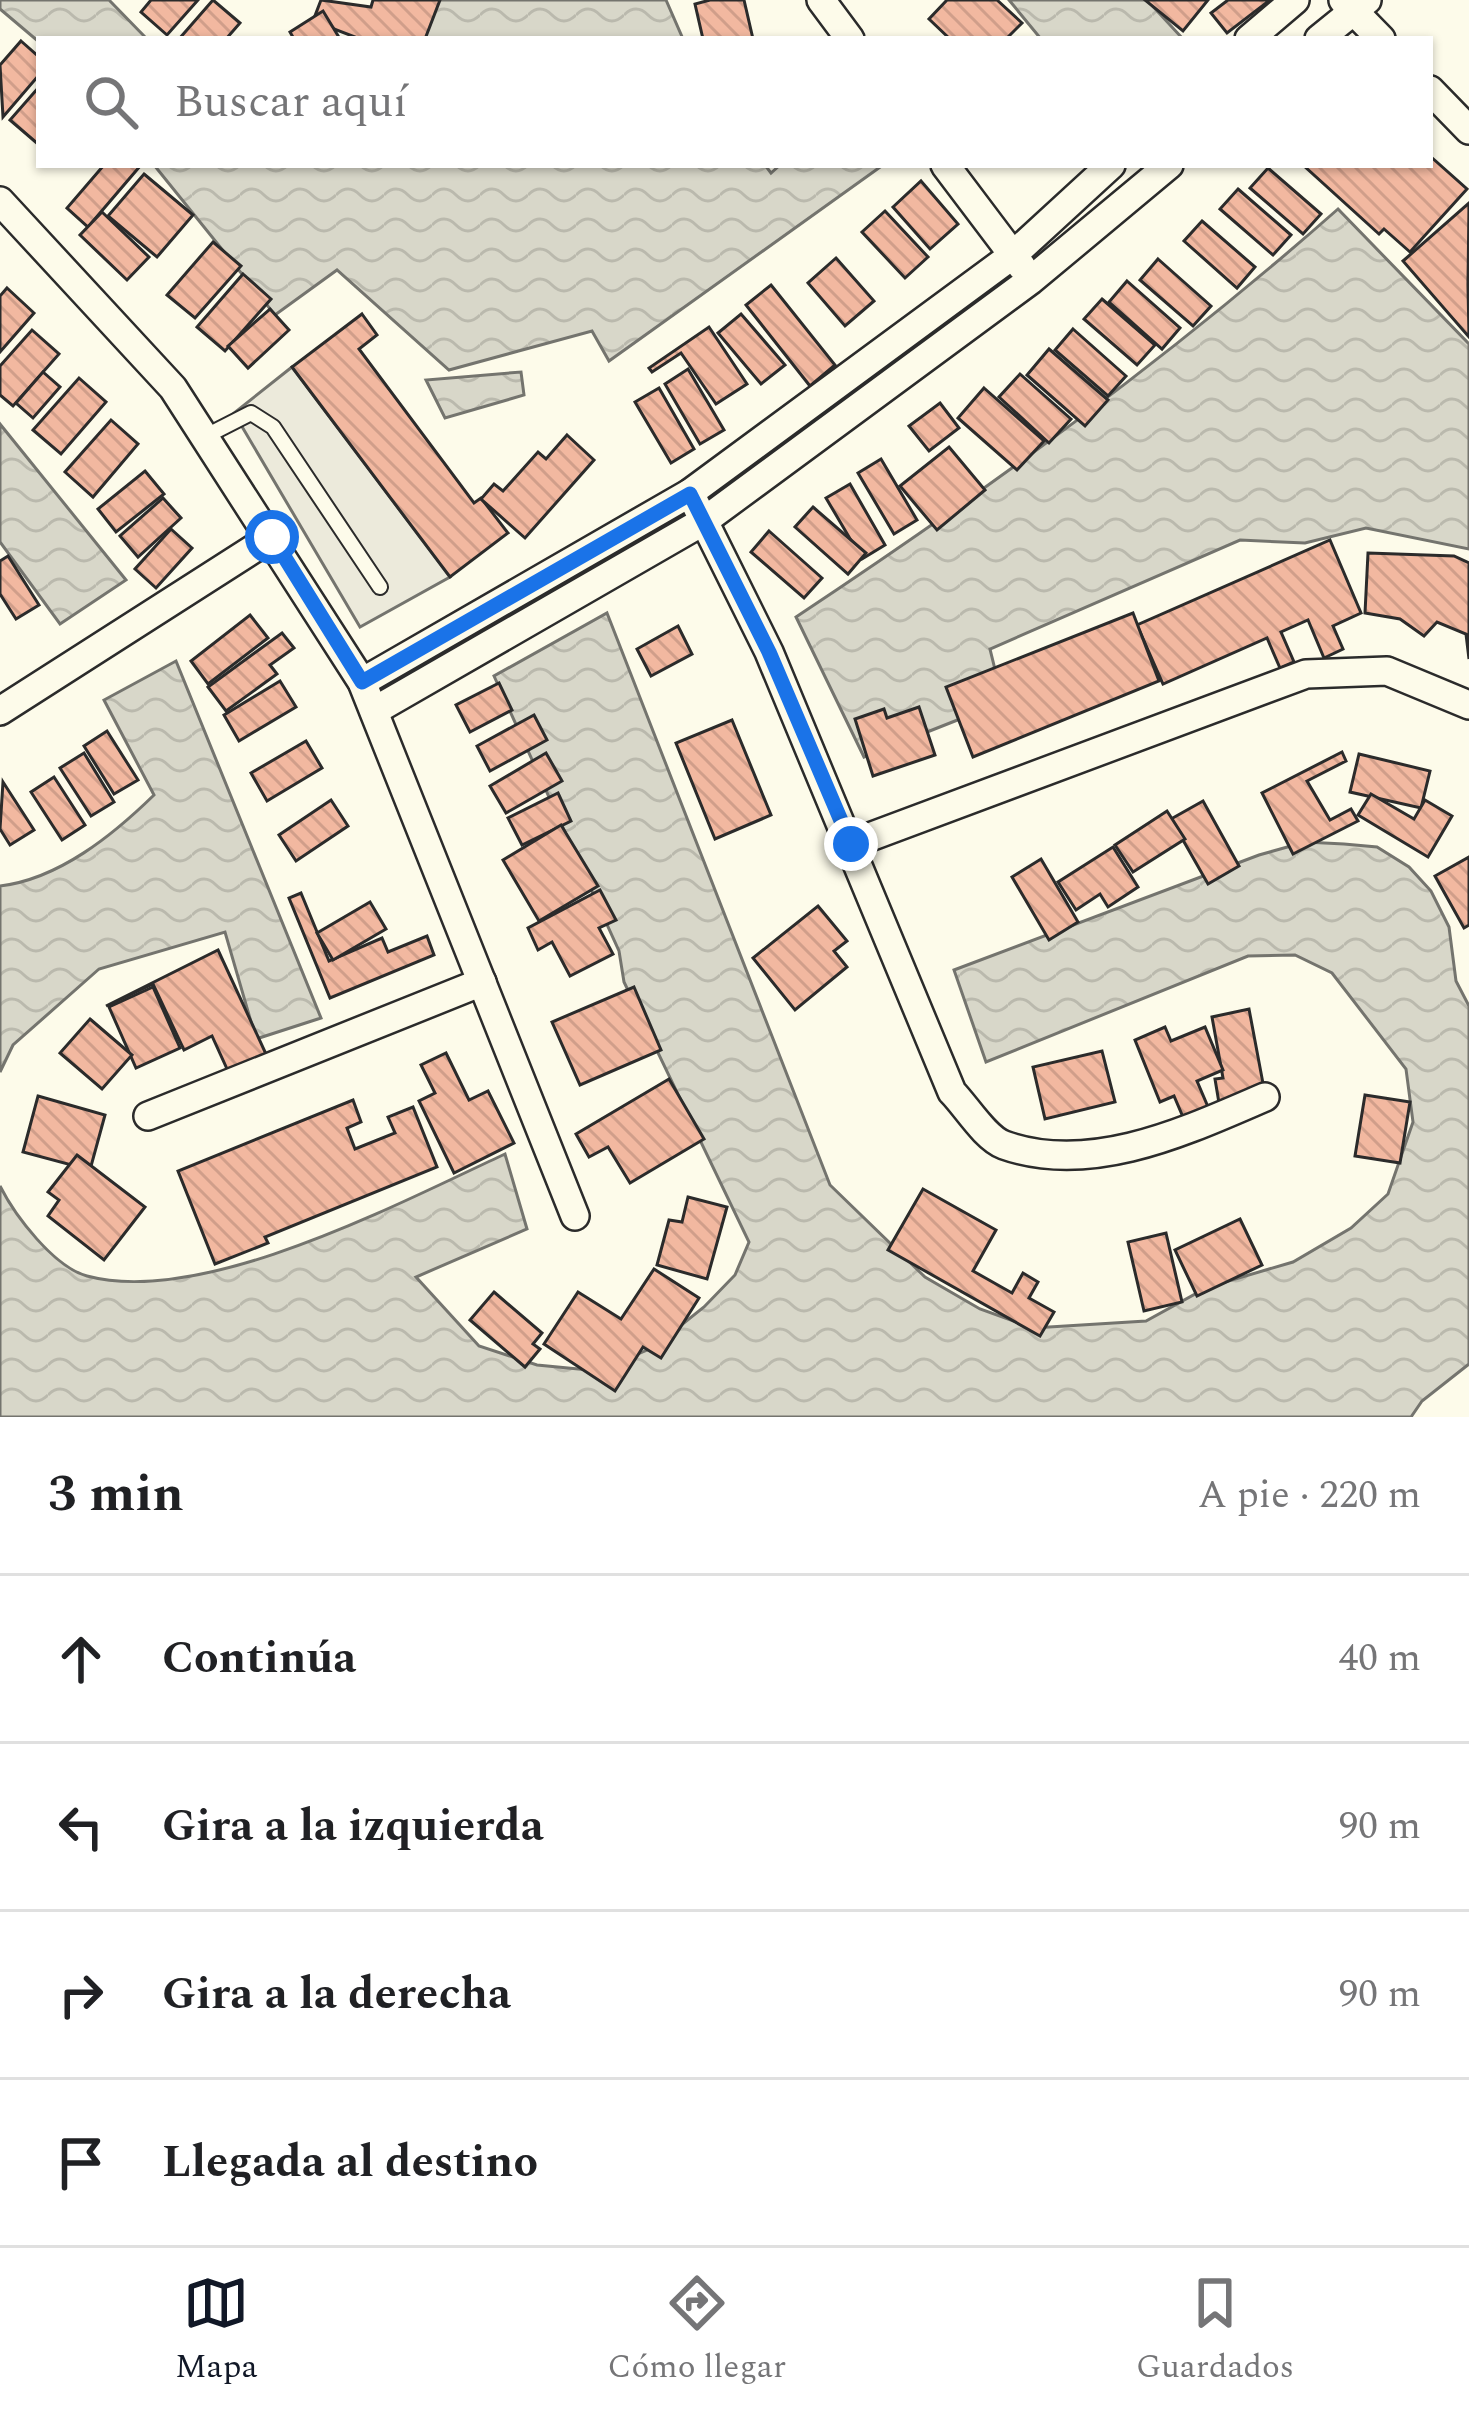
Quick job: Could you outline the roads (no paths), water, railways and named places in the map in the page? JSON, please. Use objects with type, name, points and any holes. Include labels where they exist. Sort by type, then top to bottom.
[{"type":"street","points":[[821,0],[848,36]]},
{"type":"street","points":[[1253,36],[1295,0]]},
{"type":"street","points":[[1322,36],[1354,4],[1379,36]]},
{"type":"street","points":[[1433,93],[1469,130]]},
{"type":"street","points":[[947,168],[1031,280]]},
{"type":"street","points":[[362,682],[690,494],[1013,254],[1108,168]]},
{"type":"street","points":[[374,711],[704,521],[1031,280],[1165,168]]},
{"type":"street","points":[[0,201],[173,388],[362,682],[575,1216]]},
{"type":"street","points":[[690,494],[769,652],[952,1092],[1000,1144],[1078,1155],[1170,1138],[1264,1097]]},
{"type":"street","points":[[0,711],[272,537]]},
{"type":"street","points":[[851,844],[1306,674],[1387,671],[1469,704]]},
{"type":"street","points":[[148,1116],[482,982]]},
{"type":"lane","points":[[204,436],[251,413],[273,427],[380,587]]},
{"type":"water","points":[[0,0],[109,0],[144,36],[36,39],[0,9]]},
{"type":"water","points":[[430,0],[666,0],[682,36],[420,36]]},
{"type":"water","points":[[1009,0],[1147,0],[1180,36],[1039,36]]},
{"type":"water","points":[[156,168],[767,168],[771,173],[777,168],[879,168],[609,361],[592,331],[449,370],[337,270],[275,315]]},
{"type":"water","points":[[1338,209],[1469,344],[1469,549],[1366,528],[1305,543],[1240,540],[990,649],[1003,702],[864,757],[796,617],[1074,422],[1208,319]]},
{"type":"water","points":[[521,372],[524,395],[445,418],[426,380]]},
{"type":"water","points":[[0,424],[126,580],[60,624],[0,542]]},
{"type":"water","points":[[607,613],[830,1185],[925,1277],[980,1309],[1033,1328],[1146,1321],[1208,1287],[1293,1262],[1351,1228],[1388,1194],[1413,1122],[1406,1069],[1332,973],[1295,955],[1248,956],[986,1062],[954,970],[1305,842],[1377,847],[1409,867],[1431,891],[1449,927],[1456,981],[1469,1006],[1469,1364],[1422,1401],[1411,1417],[0,1417],[0,1186],[25,1225],[74,1271],[134,1282],[186,1277],[300,1245],[505,1154],[527,1229],[416,1277],[479,1346],[537,1365],[599,1371],[654,1347],[735,1275],[749,1242],[624,982],[619,951],[494,676]]},
{"type":"water","points":[[176,661],[321,1018],[256,1039],[225,932],[99,969],[13,1045],[0,1072],[0,886],[64,865],[103,840],[154,795],[104,700]]}]
